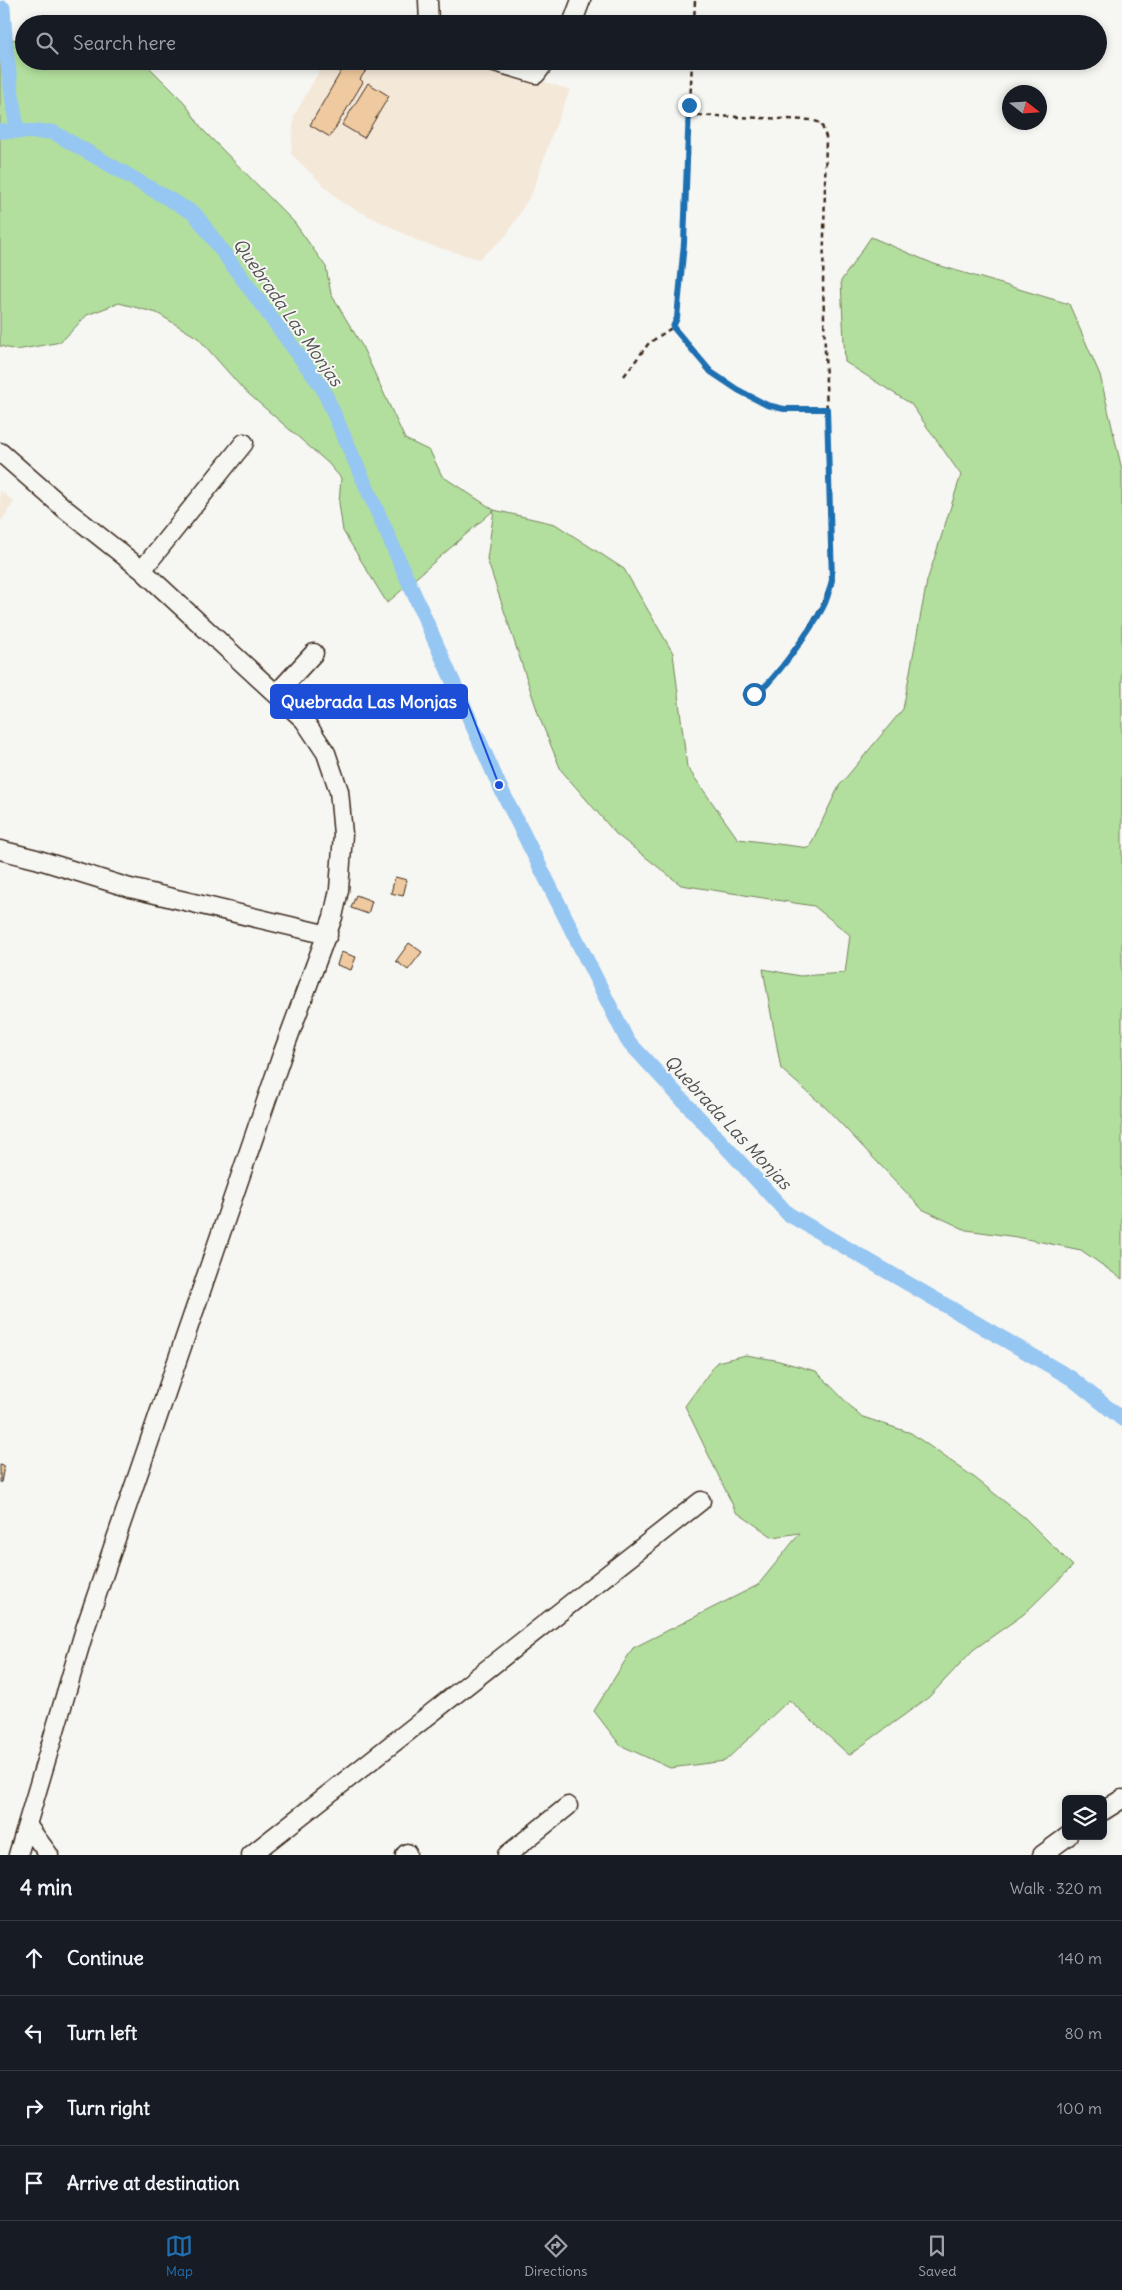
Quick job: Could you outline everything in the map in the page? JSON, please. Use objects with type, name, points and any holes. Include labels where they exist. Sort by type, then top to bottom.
[{"type":"street","points":[[428,0],[429,15]]},
{"type":"street","points":[[575,15],[581,0]]},
{"type":"street","points":[[522,70],[536,74],[539,70]]},
{"type":"street","points":[[142,570],[244,443]]},
{"type":"street","points":[[0,452],[65,509],[142,570],[304,720],[316,735],[333,769],[339,791],[343,834],[339,890],[328,936],[282,1055],[88,1620],[18,1855]]},
{"type":"street","points":[[276,694],[314,653]]},
{"type":"street","points":[[0,850],[130,888],[328,936]]},
{"type":"street","points":[[251,1855],[701,1501]]},
{"type":"street","points":[[1107,1808],[1122,1799]]},
{"type":"street","points":[[507,1855],[568,1806]]},
{"type":"street","points":[[27,1825],[49,1855]]},
{"type":"street","points":[[1042,1855],[1063,1840]]},
{"type":"path","points":[[694,15],[695,0]]},
{"type":"path","points":[[624,376],[649,343],[673,327],[677,318],[684,243],[692,70]]},
{"type":"path","points":[[689,115],[811,120],[821,123],[826,137],[824,284],[832,580],[825,603],[812,625],[767,686],[760,692],[740,696]]},
{"type":"path","points":[[673,327],[711,372],[738,390],[767,405],[784,409],[827,409]]},
{"type":"shaded area","points":[[320,70],[508,70],[570,90],[551,137],[533,191],[506,236],[479,259],[422,243],[341,202],[291,154],[294,116]]},
{"type":"shaded area","points":[[0,490],[14,502],[0,523]]},
{"type":"green space","points":[[15,39],[15,70],[152,70],[184,102],[203,130],[294,222],[326,267],[331,294],[361,344],[405,439],[430,451],[442,476],[494,510],[387,603],[343,531],[339,503],[341,478],[328,463],[243,389],[198,338],[157,313],[119,303],[87,315],[61,342],[16,350],[0,346],[0,40]]},
{"type":"green space","points":[[871,237],[934,264],[1069,304],[1100,375],[1122,470],[1122,1279],[1081,1250],[1017,1237],[966,1230],[922,1209],[825,1107],[781,1069],[763,969],[800,976],[845,973],[850,935],[814,906],[681,885],[616,834],[561,770],[540,719],[487,559],[494,510],[555,524],[624,569],[673,653],[687,767],[738,839],[809,848],[839,786],[903,709],[927,581],[961,475],[911,404],[845,362],[841,281]]},
{"type":"green space","points":[[746,1355],[775,1360],[816,1371],[860,1416],[911,1433],[975,1478],[1025,1518],[1073,1566],[1024,1614],[973,1650],[929,1697],[849,1755],[789,1700],[725,1761],[670,1768],[620,1745],[594,1711],[633,1648],[758,1585],[800,1533],[773,1537],[736,1512],[685,1406],[717,1362]]},
{"type":"building","points":[[342,70],[366,70],[360,79],[363,82],[330,137],[310,125]]},
{"type":"building","points":[[368,83],[389,96],[364,138],[342,125]]},
{"type":"building","points":[[395,877],[407,880],[403,896],[391,893]]},
{"type":"building","points":[[356,895],[372,901],[368,914],[351,908]]},
{"type":"building","points":[[409,943],[422,952],[408,970],[396,961]]},
{"type":"building","points":[[341,952],[356,957],[351,970],[337,965]]},
{"type":"building","points":[[0,1465],[4,1466],[1,1483],[0,1482]]},
{"type":"waterway","points":[[3,8],[6,50],[17,131]]},
{"type":"waterway","name":"Quebrada Las Monjas","points":[[0,131],[53,132],[195,214],[322,387],[499,785],[627,1040],[788,1214],[1071,1378],[1122,1419]]},
{"type":"place","name":"Quebrada Las Monjas","points":[[499,785]]},
{"type":"route","points":[[689,105],[684,243],[677,318],[673,327],[711,372],[738,390],[767,405],[784,409],[827,409],[832,580],[825,603],[812,625],[767,686],[754,694]]}]
